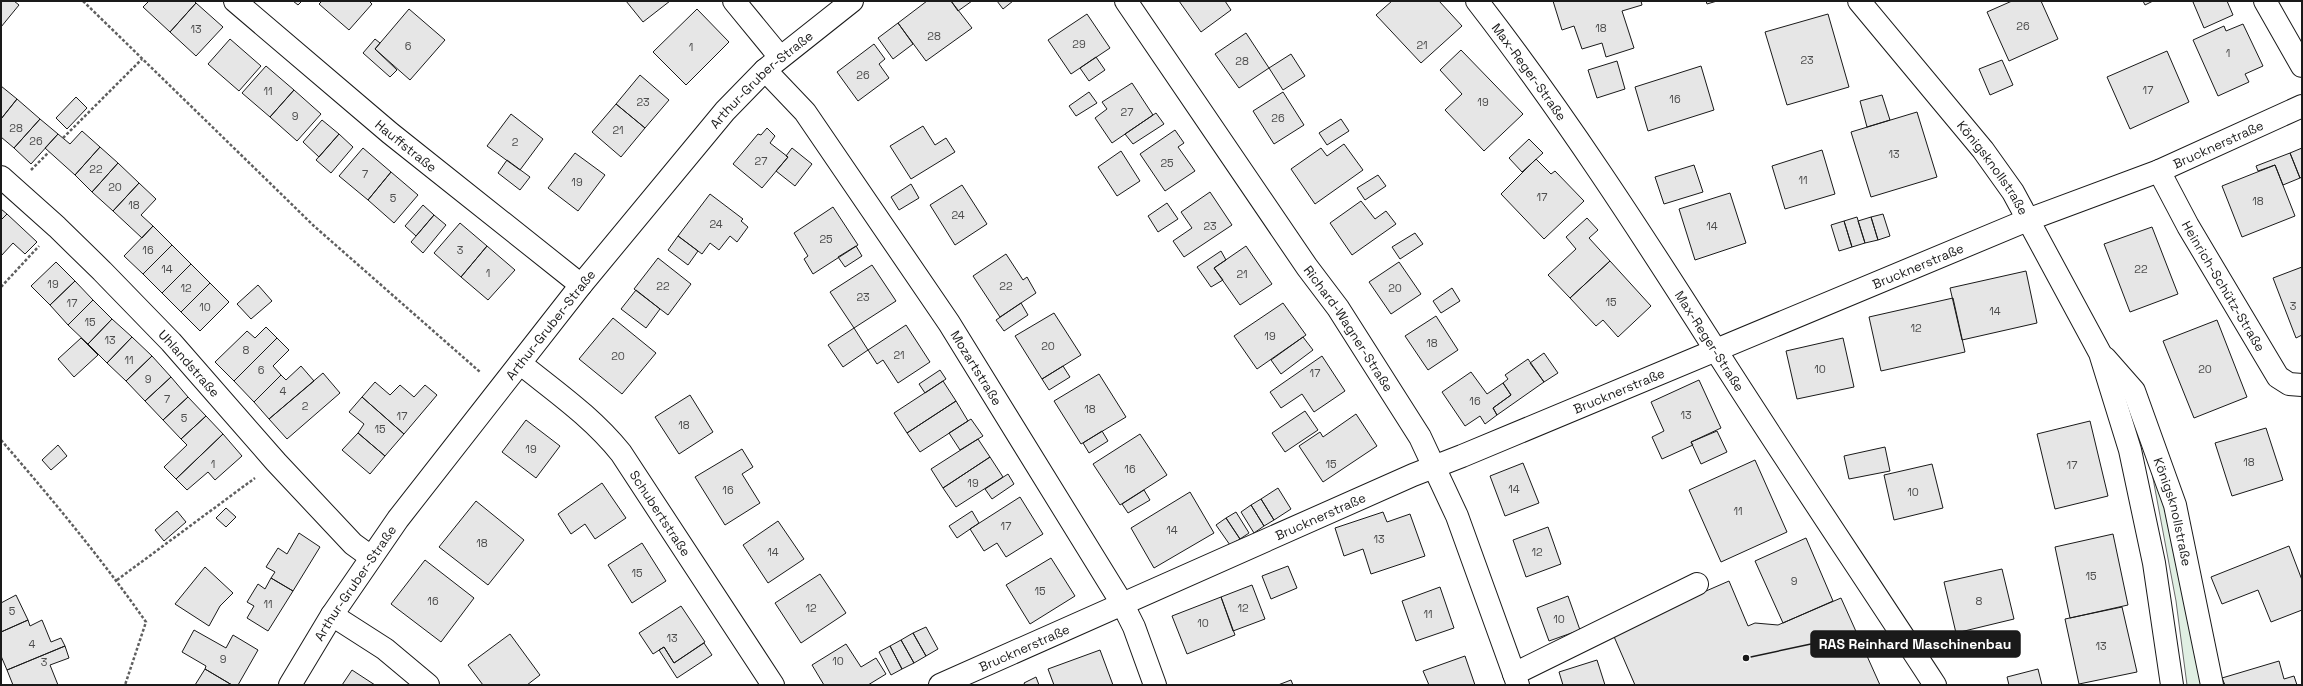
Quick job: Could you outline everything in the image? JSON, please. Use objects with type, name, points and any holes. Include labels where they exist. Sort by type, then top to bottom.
[{"type":"street","name":"Hauffstraße","points":[[235,1],[390,133],[581,285]]},
{"type":"street","name":"Mozartstraße","points":[[734,1],[805,112],[949,323],[1123,605],[1134,627],[1155,685]]},
{"type":"street","name":"Arthur-Gruber-Straße","points":[[290,685],[332,615],[412,500],[521,364],[581,285],[725,111],[773,64],[852,1]]},
{"type":"street","name":"Richard-Wagner-Straße","points":[[1126,1],[1307,267],[1338,308],[1420,437],[1460,522],[1516,680]]},
{"type":"street","name":"Max-Reger-Straße","points":[[1477,1],[1513,48],[1666,270],[1716,350],[1935,685]]},
{"type":"street","name":"Königsknollstraße","points":[[1858,1],[1983,150],[2030,219],[2100,353],[2130,450],[2154,563],[2172,685]]},
{"type":"street","points":[[2265,1],[2302,66]]},
{"type":"street","name":"Brucknerstraße","points":[[940,685],[1434,466],[1462,456],[2030,219],[2159,171],[2302,106]]},
{"type":"street","name":"Heinrich-Schütz-Straße","points":[[2159,171],[2188,226],[2278,377],[2289,384],[2302,385]]},
{"type":"street","name":"Uhlandstraße","points":[[1,177],[57,227],[171,342],[276,462],[353,544],[371,557]]},
{"type":"street","name":"Königsknollstraße","points":[[2100,353],[2134,391],[2175,505],[2212,685]]},
{"type":"street","name":"Schubertstraße","points":[[521,364],[584,413],[616,448],[638,477],[773,685]]},
{"type":"street","points":[[1516,680],[1697,584]]},
{"type":"street","points":[[332,615],[385,649],[428,685]]},
{"type":"path","points":[[83,1],[314,226],[500,390]]},
{"type":"path","points":[[63,138],[142,59]]},
{"type":"path","points":[[1,287],[57,227]]},
{"type":"path","points":[[1,440],[117,580],[146,622],[125,685]]},
{"type":"path","points":[[117,580],[276,462]]},
{"type":"green space","points":[[2152,473],[2168,502],[2201,685],[2187,685],[2176,601]]},
{"type":"building","points":[[1,1],[14,1],[19,5],[1,27]]},
{"type":"building","points":[[149,1],[194,1],[196,3],[170,32],[143,7]]},
{"type":"building","points":[[293,1],[302,1],[298,5]]},
{"type":"building","points":[[322,1],[369,1],[372,4],[349,30],[319,4]]},
{"type":"building","points":[[626,1],[670,1],[643,22]]},
{"type":"building","points":[[927,1],[951,1],[972,28],[926,61],[898,23]]},
{"type":"building","points":[[951,1],[972,1],[958,11]]},
{"type":"building","points":[[997,1],[1013,1],[1003,9]]},
{"type":"building","points":[[1179,1],[1225,1],[1231,10],[1201,32]]},
{"type":"building","points":[[1392,1],[1439,1],[1462,26],[1421,63],[1376,15]]},
{"type":"building","points":[[1553,1],[1641,1],[1642,5],[1622,11],[1634,48],[1606,57],[1602,43],[1582,49],[1574,26],[1562,30]]},
{"type":"building","points":[[1706,1],[1717,1],[1707,4]]},
{"type":"building","points":[[2012,1],[2041,1],[2058,39],[2009,61],[1987,12]]},
{"type":"building","points":[[2143,1],[2153,1],[2145,5]]},
{"type":"building","points":[[2227,1],[2233,15],[2204,28],[2193,2]]},
{"type":"building","points":[[196,3],[223,27],[196,56],[170,32]]},
{"type":"building","points":[[409,9],[445,40],[410,80],[375,49]]},
{"type":"building","points":[[697,9],[729,42],[686,85],[653,52]]},
{"type":"building","points":[[1087,14],[1110,48],[1071,74],[1048,40]]},
{"type":"building","points":[[1828,14],[1849,87],[1787,105],[1765,32]]},
{"type":"building","points":[[898,23],[913,44],[893,59],[878,38]]},
{"type":"building","points":[[2243,24],[2263,66],[2245,74],[2249,82],[2218,96],[2193,40],[2224,26],[2226,31]]},
{"type":"building","points":[[1246,33],[1269,68],[1239,88],[1215,54]]},
{"type":"building","points":[[230,39],[261,66],[239,91],[208,64]]},
{"type":"building","points":[[375,39],[380,43],[375,49],[397,70],[390,77],[363,53]]},
{"type":"building","points":[[874,44],[885,59],[879,64],[889,78],[858,101],[837,72]]},
{"type":"building","points":[[1461,50],[1523,114],[1484,151],[1445,110],[1462,94],[1440,70]]},
{"type":"building","points":[[2167,51],[2189,102],[2130,129],[2107,77]]},
{"type":"building","points":[[1291,54],[1305,76],[1283,90],[1269,68]]},
{"type":"building","points":[[1096,57],[1105,70],[1089,81],[1080,68]]},
{"type":"building","points":[[2002,60],[2013,85],[1990,95],[1979,69]]},
{"type":"building","points":[[1617,61],[1625,89],[1597,98],[1588,70]]},
{"type":"building","points":[[266,66],[294,90],[270,117],[242,93]]},
{"type":"building","points":[[1701,66],[1714,110],[1648,131],[1635,87]]},
{"type":"building","points":[[640,75],[669,100],[645,128],[616,104]]},
{"type":"building","points":[[1132,83],[1153,115],[1112,143],[1095,118],[1107,109],[1102,102]]},
{"type":"building","points":[[1,86],[17,99],[1,119]]},
{"type":"building","points":[[294,90],[321,114],[297,141],[270,117]]},
{"type":"building","points":[[1089,92],[1097,103],[1076,116],[1069,106]]},
{"type":"building","points":[[1283,92],[1304,125],[1274,144],[1253,111]]},
{"type":"building","points":[[1882,95],[1890,120],[1867,127],[1860,101]]},
{"type":"building","points":[[76,97],[87,108],[67,129],[56,118]]},
{"type":"building","points":[[17,99],[40,119],[14,148],[1,137],[1,119]]},
{"type":"building","points":[[616,104],[645,128],[621,157],[592,132]]},
{"type":"building","points":[[1917,112],[1937,177],[1871,197],[1851,132]]},
{"type":"building","points":[[1156,113],[1164,124],[1133,144],[1125,134]]},
{"type":"building","points":[[511,114],[543,139],[520,170],[487,146]]},
{"type":"building","points":[[40,119],[58,134],[31,164],[14,148]]},
{"type":"building","points":[[1341,119],[1349,131],[1327,145],[1319,133]]},
{"type":"building","points":[[322,120],[339,134],[319,157],[303,142]]},
{"type":"building","points":[[923,126],[935,145],[946,138],[955,152],[911,179],[890,146]]},
{"type":"building","points":[[767,128],[775,136],[770,143],[788,157],[762,188],[733,164],[758,134],[761,135]]},
{"type":"building","points":[[1175,130],[1184,143],[1178,147],[1195,171],[1165,191],[1140,154]]},
{"type":"building","points":[[82,131],[100,147],[75,175],[45,148],[58,134],[70,144]]},
{"type":"building","points":[[339,134],[353,147],[331,173],[316,160]]},
{"type":"building","points":[[1529,139],[1543,153],[1522,172],[1509,158]]},
{"type":"building","points":[[1344,144],[1363,170],[1315,204],[1291,169],[1321,148],[1327,156]]},
{"type":"building","points":[[100,147],[118,163],[92,192],[75,175]]},
{"type":"building","points":[[363,148],[391,172],[368,200],[339,176]]},
{"type":"building","points":[[792,148],[812,164],[795,186],[776,171],[788,157],[786,156]]},
{"type":"building","points":[[2302,148],[2302,177],[2300,178],[2290,153]]},
{"type":"building","points":[[1822,150],[1835,194],[1785,209],[1772,166]]},
{"type":"building","points":[[1121,151],[1140,181],[1117,196],[1098,167]]},
{"type":"building","points":[[575,153],[605,175],[578,211],[548,188]]},
{"type":"building","points":[[2290,153],[2300,178],[2283,185],[2275,165],[2258,171],[2256,166]]},
{"type":"building","points":[[1536,159],[1551,174],[1555,171],[1584,201],[1544,239],[1501,194]]},
{"type":"building","points":[[507,160],[530,177],[520,190],[498,173]]},
{"type":"building","points":[[118,163],[139,183],[113,211],[92,192]]},
{"type":"building","points":[[1694,165],[1703,192],[1664,204],[1655,177]]},
{"type":"building","points":[[2275,165],[2295,216],[2242,237],[2222,186]]},
{"type":"building","points":[[391,172],[418,195],[394,223],[368,200]]},
{"type":"building","points":[[1378,175],[1386,186],[1365,200],[1357,188]]},
{"type":"building","points":[[139,183],[156,199],[141,215],[153,226],[142,238],[113,211]]},
{"type":"building","points":[[911,184],[919,198],[899,210],[891,197]]},
{"type":"building","points":[[962,185],[987,224],[955,245],[930,205]]},
{"type":"building","points":[[1210,192],[1232,225],[1184,257],[1173,241],[1192,228],[1181,212]]},
{"type":"building","points":[[1730,193],[1746,243],[1695,260],[1679,209]]},
{"type":"building","points":[[710,194],[743,219],[741,221],[748,227],[737,242],[730,236],[719,250],[710,243],[702,254],[678,236]]},
{"type":"building","points":[[1361,201],[1375,219],[1386,211],[1396,224],[1352,255],[1330,223]]},
{"type":"building","points":[[1167,203],[1178,219],[1158,232],[1148,216]]},
{"type":"building","points":[[423,205],[434,215],[416,236],[405,226]]},
{"type":"building","points":[[833,207],[858,245],[813,274],[804,259],[808,256],[794,233]]},
{"type":"building","points":[[1,209],[7,214],[1,220]]},
{"type":"building","points":[[7,214],[37,242],[25,254],[13,243],[1,256],[1,220]]},
{"type":"building","points":[[1883,214],[1890,236],[1878,240],[1871,217]]},
{"type":"building","points":[[434,215],[446,225],[423,253],[411,242]]},
{"type":"building","points":[[1857,217],[1865,243],[1852,247],[1844,221]]},
{"type":"building","points":[[1871,217],[1878,240],[1865,243],[1858,221]]},
{"type":"building","points":[[1587,218],[1598,230],[1589,238],[1610,261],[1570,298],[1548,275],[1576,249],[1566,237]]},
{"type":"building","points":[[1844,221],[1852,247],[1839,251],[1831,225]]},
{"type":"building","points":[[460,223],[487,246],[461,277],[434,253]]},
{"type":"building","points":[[153,226],[172,245],[143,274],[124,256]]},
{"type":"building","points":[[2152,227],[2178,294],[2130,312],[2104,244]]},
{"type":"building","points":[[1415,233],[1423,244],[1400,259],[1392,247]]},
{"type":"building","points":[[678,236],[698,251],[688,265],[668,250]]},
{"type":"building","points":[[172,245],[191,264],[162,293],[143,274]]},
{"type":"building","points":[[487,246],[515,270],[488,300],[461,277]]},
{"type":"building","points":[[856,246],[862,256],[845,267],[838,257]]},
{"type":"building","points":[[1246,246],[1272,284],[1240,305],[1214,268]]},
{"type":"building","points":[[1221,251],[1226,260],[1214,268],[1223,280],[1211,287],[1197,267]]},
{"type":"building","points":[[1006,254],[1023,280],[1027,277],[1036,293],[1000,317],[973,276]]},
{"type":"building","points":[[658,258],[691,284],[668,315],[634,289]]},
{"type":"building","points":[[1610,261],[1651,306],[1618,337],[1603,320],[1596,326],[1570,298]]},
{"type":"building","points":[[56,262],[75,281],[50,305],[31,286]]},
{"type":"building","points":[[1399,262],[1421,294],[1391,314],[1369,282]]},
{"type":"building","points":[[191,264],[210,283],[181,312],[162,293]]},
{"type":"building","points":[[872,265],[896,301],[854,328],[830,292]]},
{"type":"building","points":[[2302,267],[2302,335],[2296,338],[2273,278]]},
{"type":"building","points":[[2026,271],[2037,323],[1962,340],[1950,288]]},
{"type":"building","points":[[75,281],[93,300],[68,325],[50,305]]},
{"type":"building","points":[[210,283],[229,302],[200,331],[181,312]]},
{"type":"building","points":[[258,285],[272,301],[251,319],[237,304]]},
{"type":"building","points":[[1452,288],[1460,301],[1441,313],[1433,301]]},
{"type":"building","points":[[636,290],[660,309],[646,328],[621,309]]},
{"type":"building","points":[[1953,298],[1965,352],[1881,371],[1869,317]]},
{"type":"building","points":[[93,300],[112,319],[88,344],[68,325]]},
{"type":"building","points":[[1021,303],[1028,315],[1004,331],[996,320]]},
{"type":"building","points":[[1283,303],[1306,335],[1257,369],[1234,336]]},
{"type":"building","points":[[1054,313],[1081,355],[1042,379],[1015,336]]},
{"type":"building","points":[[1436,316],[1458,350],[1428,370],[1405,336]]},
{"type":"building","points":[[613,318],[656,353],[622,394],[579,359]]},
{"type":"building","points":[[112,319],[132,337],[107,363],[88,344]]},
{"type":"building","points":[[2217,320],[2247,397],[2194,418],[2163,341]]},
{"type":"building","points":[[906,325],[930,362],[898,383],[883,360],[877,364],[868,350]]},
{"type":"building","points":[[266,327],[277,338],[234,381],[215,362],[247,331],[255,338]]},
{"type":"building","points":[[854,328],[868,350],[843,367],[828,345]]},
{"type":"building","points":[[132,337],[152,356],[126,381],[107,363]]},
{"type":"building","points":[[1303,337],[1313,350],[1281,374],[1271,360]]},
{"type":"building","points":[[81,338],[98,355],[74,377],[58,359]]},
{"type":"building","points":[[277,338],[289,350],[273,366],[281,375],[254,402],[234,381]]},
{"type":"building","points":[[1843,338],[1854,387],[1797,399],[1786,351]]},
{"type":"building","points":[[1544,353],[1558,373],[1544,382],[1530,363]]},
{"type":"building","points":[[152,356],[171,377],[145,401],[126,381]]},
{"type":"building","points":[[1322,356],[1345,391],[1314,412],[1302,394],[1281,408],[1270,392]]},
{"type":"building","points":[[1528,359],[1544,382],[1497,415],[1493,408],[1511,395],[1503,383],[1508,379],[1505,375]]},
{"type":"building","points":[[301,366],[314,381],[269,419],[254,402],[281,375],[286,380]]},
{"type":"building","points":[[1063,366],[1070,377],[1049,390],[1042,379]]},
{"type":"building","points":[[940,370],[946,379],[925,393],[919,384]]},
{"type":"building","points":[[1471,372],[1487,394],[1503,383],[1511,395],[1493,408],[1497,415],[1485,424],[1480,416],[1465,426],[1442,392]]},
{"type":"building","points":[[323,373],[340,393],[287,439],[269,419]]},
{"type":"building","points":[[1099,374],[1126,417],[1081,444],[1054,401]]},
{"type":"building","points":[[171,377],[188,397],[163,420],[145,401]]},
{"type":"building","points":[[1699,380],[1721,428],[1691,442],[1693,445],[1662,459],[1652,437],[1664,431],[1651,402]]},
{"type":"building","points":[[943,381],[956,401],[907,433],[894,413]]},
{"type":"building","points":[[375,382],[390,395],[400,385],[414,397],[425,385],[437,395],[404,434],[362,397]]},
{"type":"building","points":[[690,395],[713,432],[679,454],[655,417]]},
{"type":"building","points":[[188,397],[206,416],[181,439],[163,420]]},
{"type":"building","points":[[362,397],[404,434],[385,456],[358,433],[364,424],[349,412]]},
{"type":"building","points":[[956,401],[968,421],[920,452],[907,433]]},
{"type":"building","points":[[1305,411],[1318,430],[1285,452],[1272,433]]},
{"type":"building","points":[[1356,414],[1377,446],[1323,482],[1299,446],[1320,432],[1323,437]]},
{"type":"building","points":[[206,416],[223,434],[176,479],[164,467],[187,445],[181,439]]},
{"type":"building","points":[[971,419],[983,436],[960,450],[949,433]]},
{"type":"building","points":[[526,420],[560,446],[536,478],[502,452]]},
{"type":"building","points":[[2090,421],[2108,496],[2055,509],[2037,434]]},
{"type":"building","points":[[2266,428],[2283,480],[2232,496],[2215,443]]},
{"type":"building","points":[[1102,431],[1108,441],[1089,453],[1083,443]]},
{"type":"building","points":[[1717,431],[1727,452],[1701,464],[1691,442]]},
{"type":"building","points":[[358,433],[385,456],[370,474],[342,450]]},
{"type":"building","points":[[223,434],[242,456],[215,480],[208,472],[187,490],[176,479]]},
{"type":"building","points":[[1140,434],[1167,475],[1120,505],[1093,464]]},
{"type":"building","points":[[978,439],[990,457],[943,488],[931,469]]},
{"type":"building","points":[[58,445],[67,456],[51,470],[42,460]]},
{"type":"building","points":[[1885,447],[1890,471],[1849,479],[1844,456]]},
{"type":"building","points":[[742,449],[753,467],[742,474],[760,503],[725,525],[695,477]]},
{"type":"building","points":[[990,457],[1003,477],[956,507],[943,488]]},
{"type":"building","points":[[1755,460],[1787,532],[1721,562],[1689,490]]},
{"type":"building","points":[[1523,463],[1539,503],[1505,516],[1490,476]]},
{"type":"building","points":[[1932,464],[1943,508],[1894,520],[1884,475]]},
{"type":"building","points":[[1008,474],[1014,484],[992,499],[985,489]]},
{"type":"building","points":[[602,483],[626,518],[595,539],[585,524],[571,534],[558,514]]},
{"type":"building","points":[[1278,488],[1291,509],[1274,520],[1261,499]]},
{"type":"building","points":[[1144,490],[1150,500],[1128,513],[1122,504]]},
{"type":"building","points":[[1190,492],[1214,533],[1154,568],[1131,528]]},
{"type":"building","points":[[1020,497],[1043,534],[1006,557],[997,543],[984,551],[970,529]]},
{"type":"building","points":[[1261,499],[1274,520],[1264,526],[1251,505]]},
{"type":"building","points":[[476,501],[524,540],[488,585],[439,547]]},
{"type":"building","points":[[1251,505],[1264,526],[1254,533],[1241,512]]},
{"type":"building","points":[[226,508],[236,517],[226,527],[216,518]]},
{"type":"building","points":[[177,511],[186,522],[164,541],[155,530]]},
{"type":"building","points":[[972,511],[979,523],[957,538],[949,526]]},
{"type":"building","points":[[1236,512],[1249,533],[1240,539],[1226,518]]},
{"type":"building","points":[[1383,512],[1387,522],[1410,514],[1425,556],[1371,574],[1363,549],[1344,556],[1335,528]]},
{"type":"building","points":[[1226,518],[1240,539],[1230,545],[1216,525]]},
{"type":"building","points":[[778,521],[804,559],[768,583],[743,545]]},
{"type":"building","points":[[1548,527],[1561,564],[1526,577],[1513,540]]},
{"type":"building","points":[[299,533],[320,547],[293,591],[271,578],[275,572],[266,567],[278,548],[287,554]]},
{"type":"building","points":[[2113,534],[2128,605],[2070,618],[2055,547]]},
{"type":"building","points":[[1806,538],[1833,601],[1783,623],[1755,561]]},
{"type":"building","points":[[642,543],[666,581],[632,603],[608,565]]},
{"type":"building","points":[[2289,546],[2302,580],[2302,610],[2271,622],[2258,590],[2222,604],[2211,577]]},
{"type":"building","points":[[1051,558],[1075,596],[1030,624],[1006,585]]},
{"type":"building","points":[[425,560],[474,598],[441,642],[391,604]]},
{"type":"building","points":[[1288,566],[1297,588],[1271,599],[1262,576]]},
{"type":"building","points":[[205,567],[233,593],[220,606],[209,626],[175,604]]},
{"type":"building","points":[[2002,569],[2014,619],[1956,633],[1944,582]]},
{"type":"building","points":[[820,574],[846,613],[801,643],[775,603]]},
{"type":"building","points":[[271,578],[293,591],[268,631],[247,618],[254,606],[247,602],[258,584],[265,589]]},
{"type":"building","points":[[1729,581],[1748,626],[1755,623],[1778,625],[1841,598],[1880,685],[1635,685],[1612,632]]},
{"type":"building","points":[[1252,585],[1265,619],[1233,631],[1221,597]]},
{"type":"building","points":[[1440,587],[1454,628],[1416,641],[1402,601]]},
{"type":"building","points":[[16,595],[28,620],[1,632],[1,603]]},
{"type":"building","points":[[1568,596],[1580,630],[1549,641],[1537,608]]},
{"type":"building","points":[[1221,597],[1235,635],[1187,654],[1172,616]]},
{"type":"building","points":[[681,606],[705,642],[674,663],[664,647],[653,654],[639,633]]},
{"type":"building","points":[[2122,607],[2137,672],[2079,684],[2065,619]]},
{"type":"building","points":[[28,620],[30,626],[42,620],[51,642],[61,638],[65,646],[7,670],[1,656],[1,632]]},
{"type":"building","points":[[926,627],[938,649],[926,656],[913,633]]},
{"type":"building","points":[[194,630],[226,648],[233,635],[258,650],[238,685],[232,685],[205,669],[206,666],[182,652]]},
{"type":"building","points":[[913,633],[926,656],[914,663],[901,640]]},
{"type":"building","points":[[510,634],[540,675],[527,685],[483,685],[468,665]]},
{"type":"building","points":[[901,640],[914,663],[902,669],[890,646]]},
{"type":"building","points":[[704,643],[712,655],[677,678],[659,650],[664,647],[674,663]]},
{"type":"building","points":[[846,644],[861,667],[876,658],[886,674],[868,685],[824,685],[812,665]]},
{"type":"building","points":[[65,646],[69,658],[50,665],[58,685],[13,685],[7,670]]},
{"type":"building","points":[[890,646],[902,669],[891,675],[879,652]]},
{"type":"building","points":[[1100,650],[1113,685],[1054,685],[1048,669]]},
{"type":"building","points":[[1465,656],[1475,685],[1429,685],[1423,671]]},
{"type":"building","points":[[1597,660],[1605,685],[1563,685],[1559,672]]},
{"type":"building","points":[[2279,661],[2284,679],[2294,676],[2297,685],[2225,685],[2222,678]]},
{"type":"building","points":[[205,669],[232,685],[195,685]]},
{"type":"building","points":[[2038,669],[2042,685],[2009,685],[2007,677]]},
{"type":"building","points":[[352,670],[375,685],[342,685]]},
{"type":"building","points":[[1036,677],[1039,685],[1025,685],[1024,683]]},
{"type":"building","points":[[1291,680],[1293,685],[1278,685]]},
{"type":"place","name":"RAS Reinhard Maschinenbau","points":[[1746,658]]}]
